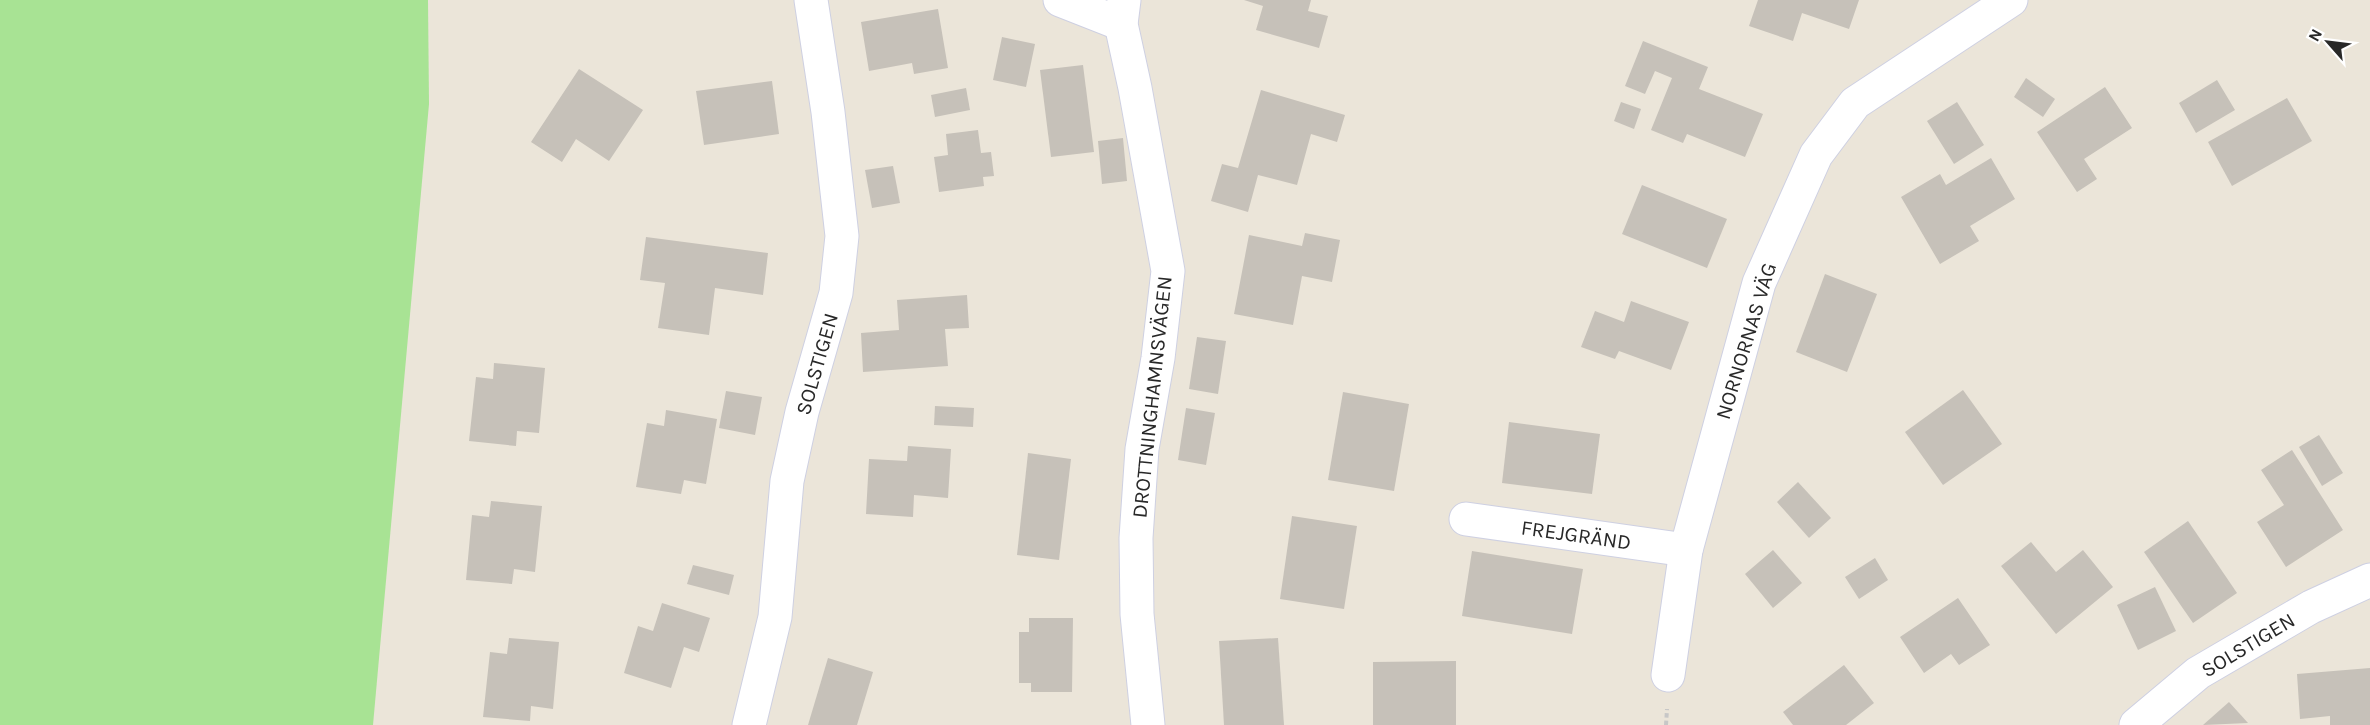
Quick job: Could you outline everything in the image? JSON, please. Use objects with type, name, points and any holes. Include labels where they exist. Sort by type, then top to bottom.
[{"type":"street","name":"SOLSTIGEN","points":[[749,725],[775,617],[787,481],[802,412],[836,294],[842,236],[828,112],[811,0]]},
{"type":"street","points":[[1060,0],[1123,12]]},
{"type":"street","name":"NORNORNAS VÄG","points":[[1668,675],[1686,550],[1760,283],[1816,155],[1856,104],[2011,0]]},
{"type":"street","name":"DROTTNINGHAMNSVÄGEN","points":[[1123,12],[1168,271],[1158,358],[1142,449],[1136,538],[1137,614],[1148,725]]},
{"type":"street","name":"FREJGRÄND","points":[[1466,519],[1686,550]]},
{"type":"street","name":"SOLSTIGEN","points":[[2136,725],[2198,674],[2311,607],[2370,580]]},
{"type":"green space","points":[[0,0],[428,0],[429,104],[373,725],[0,725]]},
{"type":"building","points":[[1244,0],[1311,0],[1308,11],[1328,16],[1319,48],[1256,30],[1263,6]]},
{"type":"building","points":[[1758,0],[1859,0],[1849,29],[1802,13],[1793,41],[1749,26]]},
{"type":"building","points":[[938,9],[948,68],[914,74],[912,63],[869,71],[861,22]]},
{"type":"building","points":[[1002,37],[1035,44],[1026,87],[993,80]]},
{"type":"building","points":[[1643,41],[1708,67],[1699,89],[1763,114],[1745,157],[1687,134],[1683,143],[1651,130],[1672,78],[1655,71],[1645,94],[1625,86]]},
{"type":"building","points":[[1083,65],[1094,152],[1051,157],[1040,70]]},
{"type":"building","points":[[579,69],[643,110],[609,161],[576,139],[562,162],[531,142]]},
{"type":"building","points":[[2026,78],[2055,99],[2043,117],[2014,97]]},
{"type":"building","points":[[2217,80],[2235,110],[2196,133],[2179,103]]},
{"type":"building","points":[[772,81],[779,134],[704,145],[696,91]]},
{"type":"building","points":[[2105,87],[2132,128],[2084,159],[2097,179],[2077,192],[2037,132]]},
{"type":"building","points":[[966,88],[970,110],[935,117],[931,95]]},
{"type":"building","points":[[1261,90],[1345,115],[1337,142],[1311,134],[1297,185],[1258,175],[1248,212],[1211,201],[1222,164],[1238,168]]},
{"type":"building","points":[[2287,98],[2312,141],[2232,186],[2208,142]]},
{"type":"building","points":[[1621,102],[1641,109],[1634,129],[1614,121]]},
{"type":"building","points":[[1957,102],[1984,145],[1954,164],[1927,121]]},
{"type":"building","points":[[978,130],[981,153],[991,152],[994,176],[983,177],[984,186],[939,192],[934,157],[948,155],[946,134]]},
{"type":"building","points":[[1123,138],[1127,181],[1102,184],[1098,141]]},
{"type":"building","points":[[1991,158],[2015,199],[1970,226],[1979,241],[1940,264],[1901,197],[1940,174],[1946,185]]},
{"type":"building","points":[[893,166],[900,203],[872,208],[865,170]]},
{"type":"building","points":[[1642,185],[1727,219],[1707,268],[1622,234]]},
{"type":"building","points":[[1305,233],[1340,240],[1332,282],[1302,276],[1293,325],[1234,314],[1249,235],[1302,246]]},
{"type":"building","points":[[646,237],[768,253],[763,295],[715,288],[709,335],[658,328],[665,283],[640,280]]},
{"type":"building","points":[[1825,274],[1877,294],[1847,372],[1796,352]]},
{"type":"building","points":[[967,295],[969,328],[945,329],[948,366],[863,372],[861,333],[899,330],[897,300]]},
{"type":"building","points":[[1631,301],[1689,322],[1671,370],[1619,351],[1615,359],[1581,347],[1595,311],[1624,322]]},
{"type":"building","points":[[1197,337],[1226,341],[1218,394],[1189,389]]},
{"type":"building","points":[[494,363],[545,368],[539,433],[517,431],[516,446],[469,441],[476,377],[493,379]]},
{"type":"building","points":[[1963,390],[2002,444],[1943,485],[1905,432]]},
{"type":"building","points":[[726,391],[762,397],[755,435],[719,428]]},
{"type":"building","points":[[1343,392],[1409,404],[1394,491],[1328,480]]},
{"type":"building","points":[[935,406],[974,408],[973,427],[934,425]]},
{"type":"building","points":[[1186,408],[1215,413],[1206,465],[1178,460]]},
{"type":"building","points":[[666,410],[717,419],[706,484],[684,480],[681,494],[636,487],[647,423],[664,426]]},
{"type":"building","points":[[1509,422],[1600,434],[1592,494],[1502,483]]},
{"type":"building","points":[[2319,435],[2343,473],[2322,486],[2299,447]]},
{"type":"building","points":[[908,446],[951,449],[948,498],[914,495],[913,517],[866,514],[869,459],[907,461]]},
{"type":"building","points":[[2292,450],[2343,530],[2286,567],[2257,522],[2284,505],[2261,470]]},
{"type":"building","points":[[1028,453],[1071,459],[1059,560],[1017,555]]},
{"type":"building","points":[[1798,482],[1831,518],[1809,538],[1777,502]]},
{"type":"building","points":[[491,501],[542,506],[535,572],[514,569],[512,584],[466,580],[472,515],[489,517]]},
{"type":"building","points":[[1292,516],[1357,526],[1344,609],[1280,599]]},
{"type":"building","points":[[2188,521],[2237,593],[2193,623],[2144,552]]},
{"type":"building","points":[[2031,542],[2056,572],[2083,550],[2113,587],[2056,634],[2001,566]]},
{"type":"building","points":[[1773,550],[1802,583],[1773,608],[1745,574]]},
{"type":"building","points":[[1472,551],[1583,569],[1572,634],[1462,616]]},
{"type":"building","points":[[1875,558],[1888,580],[1859,599],[1845,577]]},
{"type":"building","points":[[693,565],[734,575],[729,595],[687,584]]},
{"type":"building","points":[[2155,587],[2176,631],[2138,650],[2117,605]]},
{"type":"building","points":[[1958,598],[1990,645],[1959,665],[1951,654],[1924,673],[1900,637]]},
{"type":"building","points":[[662,603],[710,618],[699,652],[684,647],[671,688],[624,673],[638,626],[653,631]]},
{"type":"building","points":[[1029,618],[1073,618],[1072,692],[1031,692],[1031,683],[1019,683],[1019,632],[1029,632]]},
{"type":"building","points":[[509,638],[559,642],[553,709],[531,706],[530,721],[483,717],[490,652],[507,654]]},
{"type":"building","points":[[1278,638],[1284,725],[1224,725],[1219,641]]},
{"type":"building","points":[[828,658],[873,672],[857,725],[808,725]]},
{"type":"building","points":[[1456,661],[1456,725],[1373,725],[1373,662]]},
{"type":"building","points":[[1844,665],[1874,703],[1846,725],[1793,725],[1783,712]]},
{"type":"building","points":[[2370,668],[2370,725],[2330,725],[2330,716],[2300,719],[2297,674]]},
{"type":"building","points":[[2229,702],[2248,723],[2203,725]]}]
